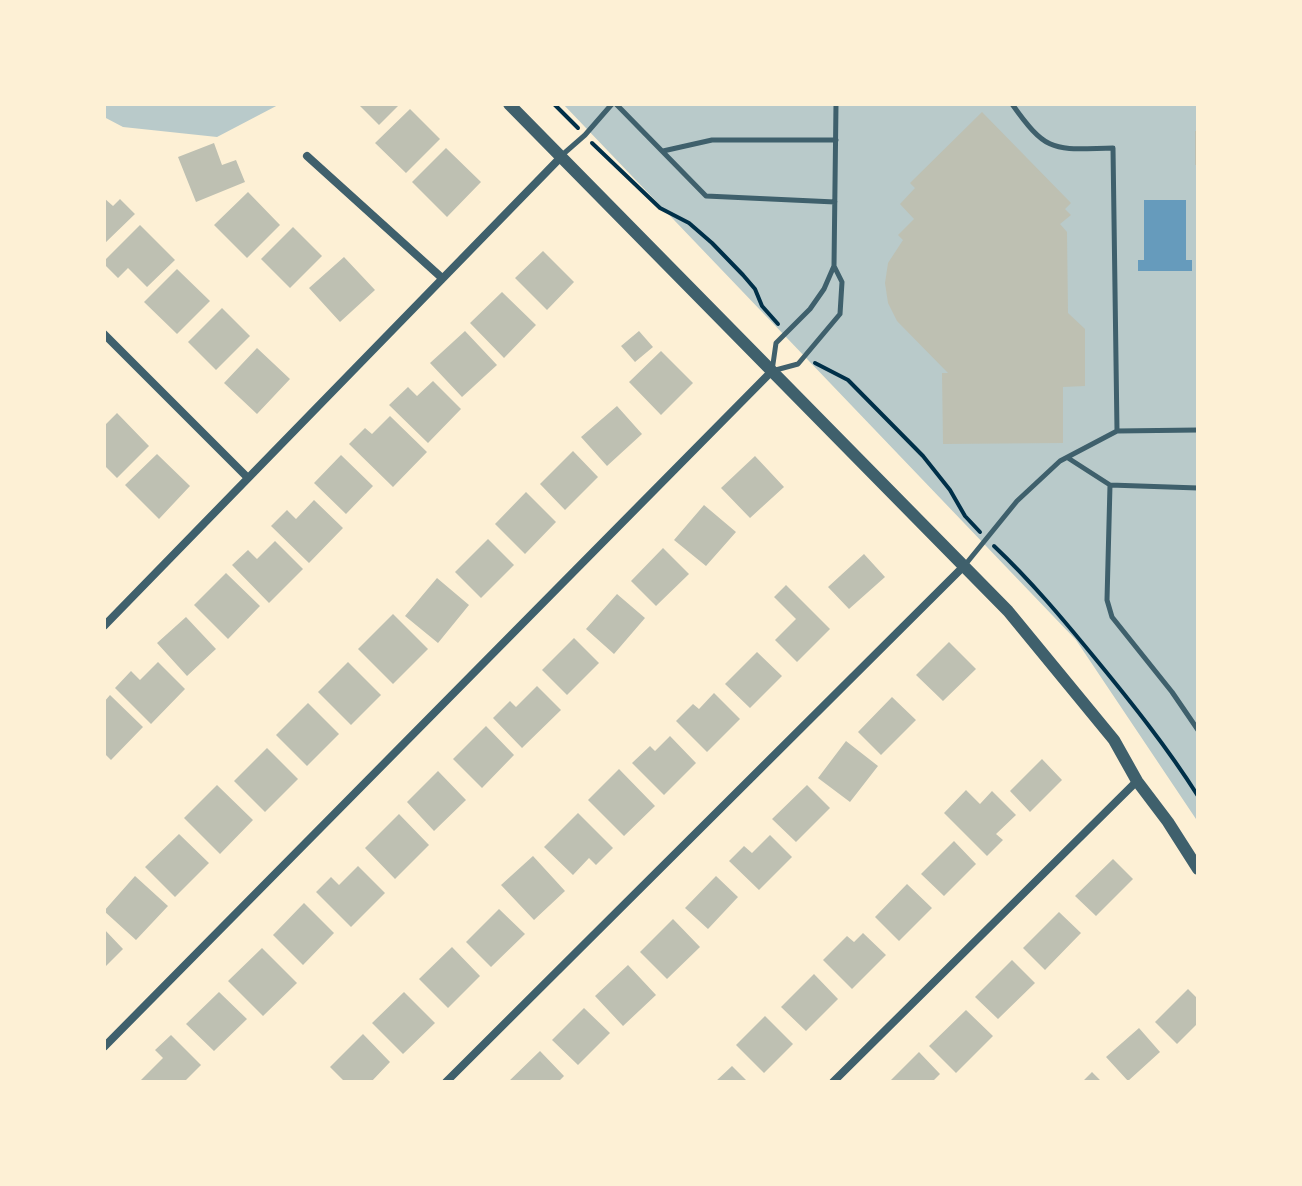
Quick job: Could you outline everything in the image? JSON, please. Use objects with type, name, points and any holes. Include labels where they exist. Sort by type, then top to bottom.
[{"type":"street","points":[[509,104],[1008,611],[1114,740],[1137,781],[1198,869]]},
{"type":"street","points":[[307,156],[442,278]]},
{"type":"street","points":[[104,626],[561,157]]},
{"type":"street","points":[[104,334],[248,478]]},
{"type":"street","points":[[104,1047],[772,371]]},
{"type":"street","points":[[446,1082],[964,566]]},
{"type":"street","points":[[833,1082],[1137,781]]},
{"type":"lane","points":[[561,157],[614,104],[706,196],[835,202]]},
{"type":"lane","points":[[834,266],[842,282],[840,314],[798,364],[772,371],[776,343],[810,309],[824,289],[834,266],[836,104]]},
{"type":"lane","points":[[1012,104],[1028,127],[1049,145],[1061,149],[1113,148],[1117,431]]},
{"type":"lane","points":[[662,151],[712,140],[836,140]]},
{"type":"lane","points":[[964,566],[1017,501],[1067,457],[1117,431],[1198,430]]},
{"type":"lane","points":[[1067,457],[1110,485],[1198,488]]},
{"type":"lane","points":[[1110,485],[1107,600],[1112,617],[1198,730]]},
{"type":"path","points":[[554,104],[660,208],[689,223],[712,243],[755,289],[762,306],[786,333]]},
{"type":"path","points":[[806,355],[813,362],[848,380],[923,456],[950,490],[965,516],[1032,582],[1125,695],[1169,750],[1198,796]]},
{"type":"shaded area","points":[[104,104],[280,104],[217,137],[123,127],[104,117]]},
{"type":"shaded area","points":[[563,104],[1198,104],[1198,822],[1076,640]]},
{"type":"water","points":[[1144,200],[1186,200],[1186,260],[1192,260],[1192,271],[1138,271],[1138,260],[1144,260]]},
{"type":"building","points":[[358,104],[400,104],[379,125]]},
{"type":"building","points":[[410,109],[440,139],[406,173],[375,143]]},
{"type":"building","points":[[982,112],[1071,203],[1065,209],[1071,215],[1060,224],[1067,232],[1068,313],[1085,329],[1085,386],[1063,387],[1063,443],[943,444],[942,373],[948,373],[897,321],[888,303],[885,283],[888,263],[903,240],[898,235],[914,219],[900,204],[915,188],[910,183]]},
{"type":"building","points":[[1195,131],[1198,131],[1198,165],[1195,165]]},
{"type":"building","points":[[214,143],[222,165],[236,160],[245,182],[196,202],[178,157]]},
{"type":"building","points":[[446,148],[481,182],[447,217],[412,182]]},
{"type":"building","points":[[248,192],[280,225],[247,258],[214,225]]},
{"type":"building","points":[[104,198],[113,206],[120,199],[135,214],[104,244]]},
{"type":"building","points":[[140,225],[175,260],[147,287],[128,268],[118,278],[104,264]]},
{"type":"building","points":[[293,227],[322,256],[290,288],[261,259]]},
{"type":"building","points":[[543,251],[574,282],[547,310],[515,278]]},
{"type":"building","points":[[344,257],[375,290],[340,322],[309,288]]},
{"type":"building","points":[[177,269],[210,301],[177,334],[144,302]]},
{"type":"building","points":[[502,292],[536,325],[504,358],[470,323]]},
{"type":"building","points":[[222,308],[250,336],[216,370],[188,342]]},
{"type":"building","points":[[465,331],[497,365],[462,397],[430,363]]},
{"type":"building","points":[[639,331],[653,347],[635,362],[621,346]]},
{"type":"building","points":[[257,348],[290,379],[257,414],[224,383]]},
{"type":"building","points":[[661,351],[693,383],[661,415],[629,382]]},
{"type":"building","points":[[433,381],[461,409],[428,443],[389,405],[408,387],[417,396]]},
{"type":"building","points":[[617,406],[642,434],[607,466],[581,437]]},
{"type":"building","points":[[117,413],[149,446],[117,478],[104,465],[104,426]]},
{"type":"building","points":[[390,416],[427,452],[393,487],[349,444],[365,428],[372,434]]},
{"type":"building","points":[[573,451],[598,477],[565,510],[540,484]]},
{"type":"building","points":[[157,454],[190,486],[159,519],[125,485]]},
{"type":"building","points":[[341,455],[373,486],[346,514],[314,483]]},
{"type":"building","points":[[755,456],[784,487],[750,518],[721,488]]},
{"type":"building","points":[[526,492],[556,522],[525,554],[495,524]]},
{"type":"building","points":[[314,500],[343,528],[309,563],[271,526],[287,510],[296,519]]},
{"type":"building","points":[[704,505],[736,532],[706,566],[674,540]]},
{"type":"building","points":[[488,539],[514,565],[481,598],[455,572]]},
{"type":"building","points":[[275,541],[303,569],[269,603],[232,565],[248,550],[257,559]]},
{"type":"building","points":[[663,548],[689,574],[656,606],[631,581]]},
{"type":"building","points":[[864,554],[885,577],[849,609],[828,587]]},
{"type":"building","points":[[226,573],[260,606],[228,639],[194,605]]},
{"type":"building","points":[[437,578],[469,605],[438,643],[405,616]]},
{"type":"building","points":[[786,585],[830,629],[797,662],[775,640],[796,619],[774,597]]},
{"type":"building","points":[[617,594],[645,618],[614,654],[586,629]]},
{"type":"building","points":[[393,614],[428,649],[393,684],[358,649]]},
{"type":"building","points":[[186,617],[216,649],[187,676],[157,643]]},
{"type":"building","points":[[574,638],[599,663],[567,695],[542,670]]},
{"type":"building","points":[[949,642],[976,669],[943,701],[916,675]]},
{"type":"building","points":[[757,652],[782,676],[750,708],[725,684]]},
{"type":"building","points":[[158,662],[185,689],[151,724],[115,688],[131,671],[140,680]]},
{"type":"building","points":[[348,662],[381,695],[351,725],[318,692]]},
{"type":"building","points":[[537,686],[561,710],[522,748],[493,718],[510,701],[516,707]]},
{"type":"building","points":[[714,693],[740,719],[707,752],[676,721],[693,704],[699,709]]},
{"type":"building","points":[[110,695],[143,727],[111,760],[104,753],[104,702]]},
{"type":"building","points":[[892,697],[916,720],[881,755],[858,732]]},
{"type":"building","points":[[308,703],[339,734],[307,766],[276,735]]},
{"type":"building","points":[[486,726],[514,755],[482,788],[453,759]]},
{"type":"building","points":[[670,736],[696,763],[664,795],[632,763],[650,746],[655,751]]},
{"type":"building","points":[[846,741],[878,766],[850,802],[818,778]]},
{"type":"building","points":[[267,748],[298,779],[265,812],[234,781]]},
{"type":"building","points":[[1042,759],[1062,780],[1030,812],[1010,791]]},
{"type":"building","points":[[619,769],[655,806],[624,836],[588,800]]},
{"type":"building","points":[[438,771],[466,800],[434,831],[407,802]]},
{"type":"building","points":[[217,785],[253,820],[220,854],[184,818]]},
{"type":"building","points":[[807,785],[830,808],[796,842],[772,819]]},
{"type":"building","points":[[966,790],[980,804],[992,791],[1016,815],[996,834],[1003,840],[987,856],[944,813]]},
{"type":"building","points":[[578,813],[613,848],[596,865],[589,858],[573,875],[544,847]]},
{"type":"building","points":[[399,814],[429,845],[395,879],[365,848]]},
{"type":"building","points":[[179,834],[209,863],[175,897],[145,867]]},
{"type":"building","points":[[770,835],[792,857],[759,890],[729,861],[744,846],[752,853]]},
{"type":"building","points":[[954,841],[976,864],[944,896],[921,874]]},
{"type":"building","points":[[533,856],[565,891],[534,920],[501,885]]},
{"type":"building","points":[[1113,859],[1133,879],[1096,916],[1075,896]]},
{"type":"building","points":[[358,866],[385,893],[351,927],[316,892],[331,877],[339,885]]},
{"type":"building","points":[[135,876],[168,906],[136,940],[104,911]]},
{"type":"building","points":[[716,876],[738,897],[708,929],[685,908]]},
{"type":"building","points":[[907,884],[932,908],[899,941],[875,917]]},
{"type":"building","points":[[304,903],[334,933],[303,965],[273,935]]},
{"type":"building","points":[[499,909],[525,934],[491,967],[466,942]]},
{"type":"building","points":[[1059,912],[1081,933],[1045,970],[1023,948]]},
{"type":"building","points":[[673,919],[700,947],[667,979],[640,952]]},
{"type":"building","points":[[104,929],[123,949],[104,968]]},
{"type":"building","points":[[863,933],[886,955],[852,989],[823,960],[847,936],[854,942]]},
{"type":"building","points":[[452,947],[480,976],[448,1008],[419,979]]},
{"type":"building","points":[[262,948],[297,983],[263,1016],[228,981]]},
{"type":"building","points":[[1012,960],[1035,983],[998,1019],[975,997]]},
{"type":"building","points":[[628,965],[656,995],[623,1026],[595,996]]},
{"type":"building","points":[[814,974],[838,999],[806,1031],[781,1007]]},
{"type":"building","points":[[1188,989],[1198,999],[1198,1023],[1177,1044],[1155,1022]]},
{"type":"building","points":[[219,992],[247,1019],[214,1051],[186,1024]]},
{"type":"building","points":[[404,992],[435,1023],[403,1054],[372,1023]]},
{"type":"building","points":[[584,1008],[610,1033],[578,1065],[552,1040]]},
{"type":"building","points":[[966,1010],[993,1036],[956,1073],[929,1046]]},
{"type":"building","points":[[765,1016],[793,1044],[764,1073],[736,1045]]},
{"type":"building","points":[[1139,1028],[1160,1052],[1128,1081],[1106,1057]]},
{"type":"building","points":[[363,1034],[390,1062],[371,1082],[345,1082],[330,1067]]},
{"type":"building","points":[[171,1035],[201,1065],[184,1082],[143,1082],[141,1080],[163,1058],[155,1050]]},
{"type":"building","points":[[540,1051],[564,1076],[558,1082],[508,1082]]},
{"type":"building","points":[[919,1052],[940,1074],[932,1082],[889,1082]]},
{"type":"building","points":[[732,1066],[748,1082],[715,1082]]},
{"type":"building","points":[[1092,1072],[1102,1082],[1082,1082]]}]
